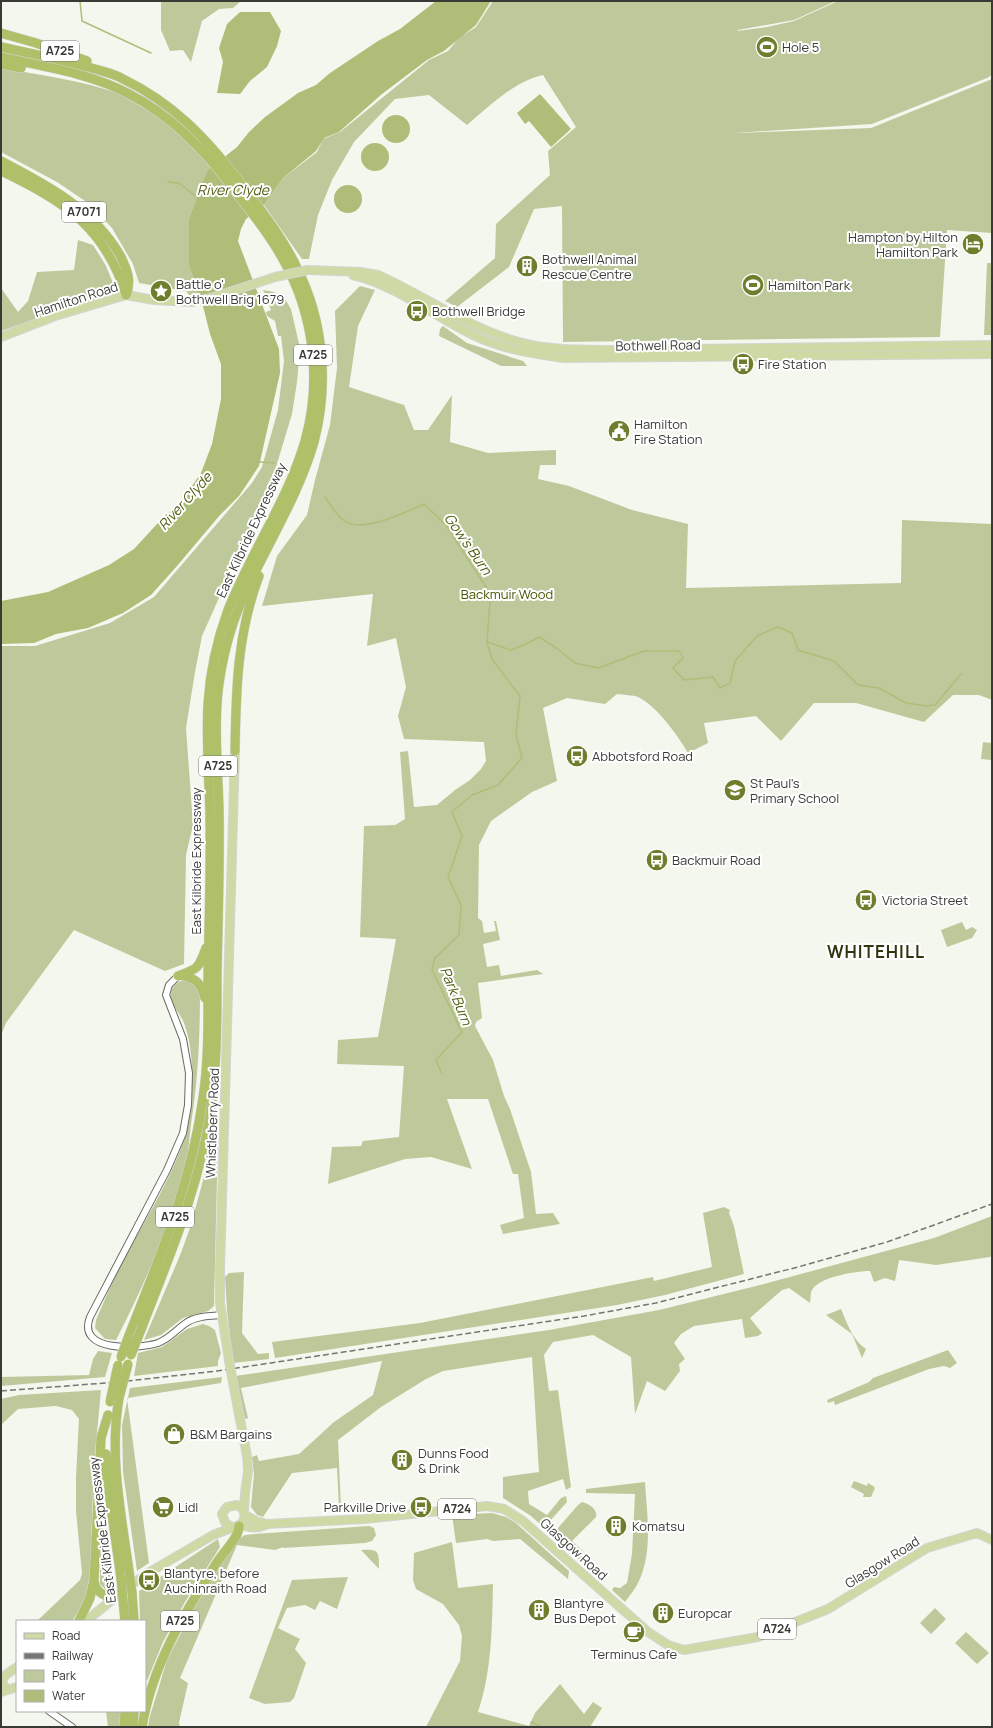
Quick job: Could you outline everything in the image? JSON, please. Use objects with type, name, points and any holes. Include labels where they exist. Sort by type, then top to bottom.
[{"type":"highway","name":"A725","points":[[1,33],[74,56],[117,76]]},
{"type":"highway","name":"East Kilbride Expressway","points":[[1,47],[75,63],[117,76],[148,92],[167,105],[190,125],[298,268],[309,296],[317,325],[322,367],[320,407],[314,441],[302,476],[246,591],[236,616],[226,647],[218,691],[217,730],[219,810],[216,1044],[214,1077],[208,1124],[199,1171],[182,1224],[131,1354],[122,1362],[115,1428],[115,1466],[132,1593],[134,1620]]},
{"type":"highway","name":"A725","points":[[1,57],[91,78]]},
{"type":"highway","points":[[1,64],[68,77],[91,78]]},
{"type":"highway","name":"East Kilbride Expressway","points":[[91,78],[120,89],[147,104],[205,146]]},
{"type":"highway","name":"A7071","points":[[1,161],[48,186],[81,210],[100,227],[116,250],[126,269],[130,282],[126,295]]},
{"type":"highway","name":"A7071","points":[[1,171],[58,202],[84,222],[108,252],[121,278],[126,295]]},
{"type":"highway","name":"East Kilbride Expressway","points":[[125,1620],[107,1470],[106,1443],[108,1415],[110,1402],[128,1338],[172,1226],[191,1163],[204,1092],[209,942],[210,826],[208,726],[212,671],[218,643],[229,608],[288,486],[300,454],[309,423],[313,393],[312,351],[303,306],[287,266],[268,227]]},
{"type":"highway","points":[[235,751],[238,669],[242,637],[254,589],[277,529]]},
{"type":"highway","points":[[180,976],[198,967],[209,942]]},
{"type":"highway","points":[[180,976],[193,978],[199,982],[208,1007]]},
{"type":"highway","name":"A725","points":[[79,1620],[90,1598],[94,1580],[101,1438],[108,1415]]},
{"type":"highway","name":"A725","points":[[142,1727],[158,1669],[172,1635],[217,1562],[237,1536],[237,1525]]},
{"type":"highway","points":[[94,1580],[98,1591],[103,1595],[114,1598]]},
{"type":"highway","points":[[124,1727],[125,1712]]},
{"type":"highway","points":[[133,1727],[134,1712]]},
{"type":"main road","name":"Bothwell Road","points":[[275,277],[308,270],[361,272],[378,275],[479,327],[512,340],[566,349],[618,350],[959,344],[992,345]]},
{"type":"main road","name":"Bothwell Road","points":[[343,272],[374,282],[474,335],[508,349],[538,355],[572,358],[992,354]]},
{"type":"main road","name":"Hamilton Road","points":[[1,337],[55,316],[126,295],[154,300],[192,302],[211,298],[275,277]]},
{"type":"main road","points":[[959,344],[959,354]]},
{"type":"main road","name":"Whistleberry Road","points":[[235,751],[220,1295],[229,1360],[247,1456],[248,1474],[244,1493],[245,1513]]},
{"type":"main road","points":[[213,1535],[224,1510],[233,1504],[244,1493]]},
{"type":"main road","name":"A724","points":[[233,1504],[240,1506],[245,1513],[256,1521],[267,1524]]},
{"type":"main road","name":"Glasgow Road","points":[[267,1524],[364,1519],[482,1506],[498,1508],[511,1512],[524,1521],[648,1632],[665,1643],[684,1650],[766,1634],[828,1609],[919,1552],[932,1546],[977,1533],[992,1540]]},
{"type":"main road","points":[[87,1620],[148,1573],[213,1535],[237,1525],[245,1513]]},
{"type":"main road","points":[[222,1517],[224,1522],[237,1525]]},
{"type":"main road","name":"A724","points":[[237,1525],[247,1527],[263,1526],[267,1524]]},
{"type":"main road","points":[[8,1688],[4,1676],[15,1670]]},
{"type":"street","points":[[180,976],[169,985],[166,995],[182,1034],[189,1073],[188,1105],[183,1132],[167,1170],[90,1317],[88,1330],[94,1340],[102,1344],[146,1346],[164,1340],[191,1320],[222,1315]]},
{"type":"street","points":[[50,1712],[72,1727]]},
{"type":"green space","points":[[161,1],[241,1],[233,8],[219,9],[202,21],[191,62],[183,50],[170,51],[161,30]]},
{"type":"green space","points":[[493,1],[836,1],[794,20],[737,31],[767,27],[794,21],[838,1],[992,1],[992,75],[987,78],[872,124],[734,133],[871,128],[992,79],[992,233],[947,230],[940,337],[563,342],[562,206],[534,209],[509,267],[457,307],[445,301],[495,258],[496,224],[550,175],[548,151],[576,127],[543,75],[532,78],[512,89],[467,125],[429,95],[395,99],[354,142],[332,180],[318,215],[309,259],[302,259],[264,205],[283,178],[317,152],[323,139],[340,132],[429,60],[448,51],[459,38],[476,27]]},
{"type":"green space","points":[[1,68],[74,81],[103,88],[119,94],[147,110],[167,124],[185,140],[211,168],[203,181],[189,218],[189,265],[199,294],[189,295],[186,291],[139,283],[133,264],[112,228],[88,203],[57,182],[1,152]]},
{"type":"green space","points":[[78,240],[93,245],[105,264],[114,285],[111,289],[102,293],[103,296],[1,331],[1,288],[18,312],[28,301],[37,272],[74,270]]},
{"type":"green space","points":[[987,263],[992,263],[992,335],[984,335]]},
{"type":"green space","name":"Backmuir Wood","points":[[360,286],[375,290],[358,326],[349,387],[404,405],[414,430],[428,430],[452,395],[450,442],[488,453],[556,450],[556,465],[540,465],[538,479],[569,486],[632,510],[688,524],[686,588],[901,583],[902,520],[992,524],[992,700],[979,695],[953,695],[924,722],[856,703],[814,703],[781,741],[756,716],[704,723],[708,743],[688,753],[679,738],[660,714],[645,701],[636,696],[617,694],[605,704],[567,698],[543,708],[557,781],[532,792],[491,821],[479,845],[478,918],[482,921],[484,933],[496,931],[494,921],[496,921],[500,940],[483,944],[487,967],[499,965],[501,976],[537,970],[543,974],[478,983],[482,1018],[476,1022],[475,1026],[493,1060],[531,1172],[536,1214],[553,1213],[560,1224],[503,1234],[500,1225],[524,1218],[518,1174],[513,1174],[488,1099],[447,1099],[472,1169],[431,1157],[405,1159],[328,1184],[332,1147],[361,1146],[363,1141],[399,1137],[404,1066],[337,1064],[338,1040],[378,1037],[396,939],[360,937],[364,826],[395,825],[405,819],[400,752],[408,751],[414,807],[437,805],[470,780],[481,769],[486,761],[484,742],[404,739],[398,716],[406,687],[396,638],[367,646],[373,594],[262,606],[277,556],[307,515],[330,425],[337,368],[335,311]]},
{"type":"green space","points":[[263,290],[274,292],[284,297],[291,309],[300,348],[297,382],[292,414],[273,477],[202,636],[195,672],[186,728],[193,825],[186,855],[184,964],[165,971],[74,930],[6,1023],[1,1035],[1,646],[35,646],[110,623],[154,597],[252,483],[262,467],[278,410],[284,361],[281,336],[278,336],[275,321],[267,316],[266,312],[271,310]]},
{"type":"green space","points":[[443,326],[467,343],[523,361],[527,366],[501,366],[439,336],[440,329]]},
{"type":"green space","points":[[983,742],[992,743],[992,760],[981,759]]},
{"type":"green space","points":[[962,922],[966,930],[972,927],[977,930],[972,938],[947,947],[941,930]]},
{"type":"green space","points":[[183,980],[194,983],[200,992],[197,1075],[186,1163],[179,1191],[164,1235],[136,1299],[116,1340],[105,1339],[95,1328],[96,1320],[120,1267],[165,1185],[188,1125],[192,1087],[190,1046],[184,1022],[173,1004],[171,996],[174,986]]},
{"type":"green space","points":[[213,1136],[218,1136],[214,1306],[208,1311],[183,1318],[161,1335],[144,1340],[181,1253],[191,1225]]},
{"type":"green space","points":[[724,1207],[730,1210],[729,1213],[734,1226],[744,1274],[665,1295],[617,1305],[275,1358],[272,1342],[420,1323],[653,1277],[654,1281],[712,1267],[703,1213]]},
{"type":"green space","points":[[992,1216],[992,1255],[990,1257],[936,1265],[899,1260],[895,1281],[885,1278],[874,1282],[870,1271],[856,1272],[830,1278],[816,1285],[811,1291],[810,1303],[789,1288],[782,1290],[750,1318],[762,1333],[758,1336],[745,1338],[742,1319],[694,1326],[681,1334],[674,1343],[685,1359],[679,1364],[680,1371],[665,1391],[647,1381],[635,1414],[631,1357],[593,1335],[553,1342],[544,1355],[549,1391],[558,1390],[571,1487],[566,1490],[563,1479],[528,1491],[529,1504],[547,1515],[561,1498],[566,1496],[567,1502],[550,1521],[542,1526],[531,1516],[503,1498],[503,1477],[539,1472],[532,1357],[443,1371],[426,1379],[381,1407],[338,1440],[341,1508],[339,1508],[337,1468],[292,1473],[263,1517],[257,1515],[251,1507],[254,1474],[252,1457],[257,1455],[259,1461],[299,1454],[334,1422],[373,1395],[382,1361],[241,1388],[248,1418],[245,1419],[235,1376],[549,1330],[659,1310],[760,1285],[934,1238]]},
{"type":"green space","points":[[244,1272],[242,1333],[258,1354],[269,1353],[269,1359],[233,1363],[225,1277],[229,1273]]},
{"type":"green space","points":[[841,1309],[854,1337],[861,1346],[866,1349],[862,1358],[852,1334],[826,1315]]},
{"type":"green space","points":[[203,1324],[215,1330],[221,1353],[218,1366],[134,1376],[138,1353],[162,1347],[187,1329]]},
{"type":"green space","points":[[948,1350],[957,1363],[950,1368],[944,1366],[929,1369],[835,1405],[834,1401],[828,1403],[827,1400],[869,1382],[873,1378]]},
{"type":"green space","points":[[98,1351],[112,1353],[105,1377],[1,1386],[1,1377],[89,1375],[93,1359]]},
{"type":"green space","points":[[222,1377],[221,1383],[128,1398],[130,1388]]},
{"type":"green space","points":[[101,1390],[94,1465],[90,1573],[85,1602],[73,1620],[38,1620],[80,1580],[82,1573],[76,1511],[79,1419],[72,1410],[56,1406],[18,1409],[1,1425],[1,1399],[19,1395]]},
{"type":"green space","points":[[127,1400],[149,1563],[137,1571],[123,1472],[122,1425]]},
{"type":"green space","points":[[854,1481],[867,1486],[868,1483],[873,1486],[875,1488],[871,1497],[863,1497],[864,1494],[851,1487]]},
{"type":"green space","points":[[645,1482],[648,1520],[648,1545],[646,1557],[639,1581],[625,1602],[612,1590],[614,1587],[620,1588],[627,1583],[632,1554],[635,1494],[586,1493],[586,1489]]},
{"type":"green space","points":[[582,1502],[592,1507],[596,1512],[596,1517],[572,1541],[584,1552],[591,1563],[587,1567],[558,1540],[555,1535],[558,1528]]},
{"type":"green space","points":[[492,1513],[506,1517],[516,1523],[569,1571],[568,1579],[520,1539],[493,1541],[487,1539],[456,1543],[452,1515]]},
{"type":"green space","points":[[369,1526],[374,1528],[376,1535],[372,1541],[365,1543],[283,1547],[275,1550],[237,1545],[180,1678],[188,1683],[179,1723],[180,1727],[148,1727],[167,1660],[191,1614],[220,1565],[240,1538],[245,1535],[255,1534]]},
{"type":"green space","points":[[100,1527],[108,1529],[114,1585],[105,1589],[100,1584]]},
{"type":"green space","points":[[218,1539],[220,1547],[185,1602],[163,1642],[147,1681],[146,1620],[140,1620],[139,1591]]},
{"type":"green space","points":[[452,1542],[458,1588],[493,1584],[492,1633],[489,1665],[483,1696],[478,1712],[529,1726],[535,1713],[560,1684],[584,1714],[593,1702],[602,1708],[590,1727],[426,1727],[460,1661],[462,1636],[459,1625],[443,1604],[416,1589],[413,1580],[414,1553]]},
{"type":"green space","points":[[361,1550],[371,1550],[377,1552],[379,1558],[379,1569]]},
{"type":"green space","points":[[348,1577],[337,1609],[320,1601],[315,1610],[305,1605],[287,1608],[278,1628],[300,1639],[295,1649],[306,1663],[294,1698],[290,1702],[265,1704],[249,1698],[292,1580]]},
{"type":"green space","points":[[935,1608],[946,1619],[931,1634],[920,1623]]},
{"type":"green space","points":[[966,1632],[989,1653],[977,1664],[955,1643]]},
{"type":"green space","points":[[106,1712],[121,1712],[119,1727],[108,1727]]},
{"type":"water","name":"River Clyde","points":[[436,1],[491,1],[476,25],[444,51],[427,60],[382,94],[339,132],[324,138],[316,151],[283,178],[264,205],[246,219],[241,229],[238,241],[279,349],[280,373],[259,466],[239,496],[220,515],[151,595],[123,613],[88,628],[56,634],[34,643],[1,644],[1,601],[48,592],[109,565],[134,549],[183,499],[201,473],[212,444],[221,399],[221,364],[210,334],[204,310],[189,265],[189,218],[208,170],[237,147],[249,132],[265,117],[298,93],[316,85],[330,73],[378,41],[400,29]]},
{"type":"water","points":[[240,12],[270,12],[281,31],[277,46],[267,67],[250,81],[240,94],[217,93],[223,62],[219,48],[227,24]]},
{"type":"water","points":[[540,94],[571,129],[551,147],[529,121],[525,124],[517,113]]},
{"type":"water","points":[[396,115],[406,119],[410,129],[406,139],[396,143],[386,139],[382,129],[386,119]]},
{"type":"water","points":[[375,143],[385,147],[389,157],[385,167],[375,171],[365,167],[361,157],[365,147]]},
{"type":"water","points":[[348,185],[358,189],[362,199],[358,209],[348,213],[338,209],[334,199],[338,189]]},
{"type":"waterway","points":[[80,1],[82,21],[151,53]]},
{"type":"waterway","points":[[168,182],[179,183],[198,198]]},
{"type":"waterway","points":[[260,462],[274,463]]},
{"type":"waterway","name":"Park Burn","points":[[325,497],[339,517],[350,524],[360,525],[383,521],[424,504],[446,525],[486,587],[490,601],[487,642],[492,659],[520,696],[516,735],[522,758],[498,785],[472,795],[452,812],[462,836],[448,877],[461,905],[459,935],[435,958],[432,970],[462,1032],[436,1060],[442,1074]]},
{"type":"waterway","points":[[487,642],[511,650],[539,637],[555,647],[575,663],[598,668],[644,651],[679,651],[683,658],[673,668],[684,680],[713,677],[720,688],[730,683],[735,661],[757,636],[777,627],[792,633],[798,650],[834,661],[858,685],[879,688],[906,703],[926,706],[935,705],[961,674]]},
{"type":"waterway","name":"Park Burn","points":[[531,1722],[542,1727]]},
{"type":"railway","points":[[1,1391],[118,1382],[217,1371],[584,1316],[656,1303],[798,1267],[887,1242],[992,1204]]},
{"type":"place","name":"Hole 5","points":[[767,47]]},
{"type":"place","name":"Hampton by Hilton Hamilton Park","points":[[973,244]]},
{"type":"place","name":"Bothwell Animal Rescue Centre","points":[[527,266]]},
{"type":"place","name":"Hamilton Park","points":[[753,285]]},
{"type":"place","name":"Battle o' Bothwell Brig 1679","points":[[161,291]]},
{"type":"place","name":"Bothwell Bridge","points":[[417,311]]},
{"type":"place","name":"Fire Station","points":[[743,364]]},
{"type":"place","name":"Hamilton Fire Station","points":[[619,431]]},
{"type":"place","name":"Abbotsford Road","points":[[577,756]]},
{"type":"place","name":"St Paul's Primary School","points":[[735,790]]},
{"type":"place","name":"Backmuir Road","points":[[657,860]]},
{"type":"place","name":"Victoria Street","points":[[866,900]]},
{"type":"place","name":"B&M Bargains","points":[[174,1434]]},
{"type":"place","name":"Dunns Food & Drink","points":[[402,1460]]},
{"type":"place","name":"Lidl","points":[[163,1507]]},
{"type":"place","name":"Parkville Drive","points":[[421,1507]]},
{"type":"place","name":"Komatsu","points":[[616,1526]]},
{"type":"place","name":"Blantyre, before Auchinraith Road","points":[[149,1580]]},
{"type":"place","name":"Blantyre Bus Depot","points":[[539,1610]]},
{"type":"place","name":"Europcar","points":[[663,1613]]},
{"type":"place","name":"Terminus Cafe","points":[[634,1632]]},
{"type":"district","name":"WHITEHILL","points":[[876,952]]},
{"type":"water label","name":"Gow's Burn","points":[[468,544]]}]
